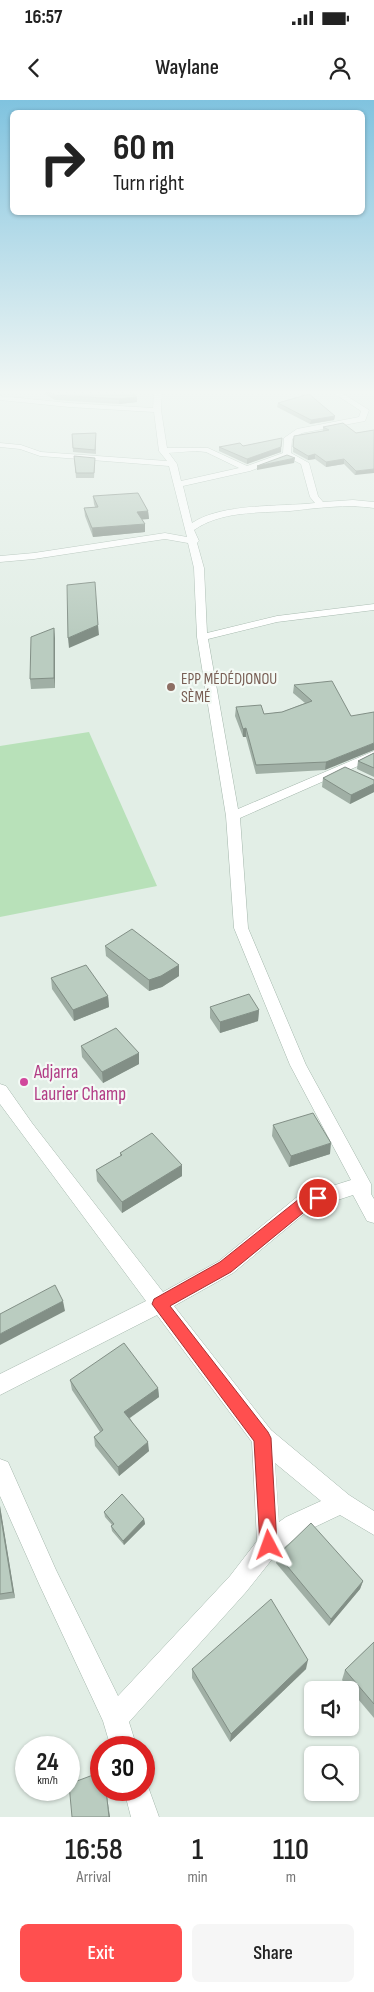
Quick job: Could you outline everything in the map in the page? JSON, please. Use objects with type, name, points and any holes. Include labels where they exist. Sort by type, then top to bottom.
[{"type":"street","points":[[175,470],[199,568],[202,637],[233,816],[241,928],[298,1065],[366,1192],[374,1215]]},
{"type":"street","points":[[179,484],[241,470]]},
{"type":"street","points":[[306,470],[314,497],[320,504]]},
{"type":"street","points":[[0,559],[34,556],[165,536],[190,530],[197,522],[226,515],[320,504],[374,503]]},
{"type":"street","points":[[183,506],[197,512],[226,515]]},
{"type":"street","points":[[165,536],[178,528],[190,530]]},
{"type":"street","points":[[202,637],[277,618],[374,607]]},
{"type":"street","points":[[233,816],[374,755]]},
{"type":"street","points":[[342,768],[358,776]]},
{"type":"street","points":[[0,1091],[26,1128],[262,1438],[341,1504],[374,1524]]},
{"type":"street","points":[[0,1384],[159,1304],[226,1267],[304,1203],[366,1192]]},
{"type":"street","points":[[262,1438],[269,1545]]},
{"type":"street","points":[[0,1470],[48,1578],[115,1718],[120,1736]]},
{"type":"street","points":[[115,1718],[238,1584],[269,1545],[294,1525],[341,1504]]},
{"type":"street","points":[[140,1801],[145,1817]]},
{"type":"green space","points":[[89,732],[157,886],[0,917],[0,746]]},
{"type":"building","points":[[76,470],[94,470],[94,473],[76,473]]},
{"type":"building","points":[[138,493],[148,511],[137,512],[145,524],[92,528],[84,508],[98,507],[93,496]]},
{"type":"building","points":[[95,582],[98,625],[68,638],[67,585]]},
{"type":"building","points":[[54,628],[54,678],[30,679],[31,637]]},
{"type":"building","points":[[332,681],[351,716],[374,712],[374,743],[326,762],[256,765],[246,728],[243,729],[236,707],[261,705],[264,714],[282,712],[312,701],[294,685]]},
{"type":"building","points":[[374,753],[374,768],[358,761]]},
{"type":"building","points":[[345,767],[374,780],[374,784],[351,795],[323,778]]},
{"type":"building","points":[[132,929],[179,965],[161,976],[149,980],[105,946]]},
{"type":"building","points":[[86,965],[108,996],[73,1010],[51,978]]},
{"type":"building","points":[[249,994],[259,1010],[220,1022],[210,1007]]},
{"type":"building","points":[[116,1028],[139,1053],[102,1072],[81,1046]]},
{"type":"building","points":[[313,1113],[331,1143],[291,1156],[273,1125]]},
{"type":"building","points":[[152,1133],[182,1165],[122,1202],[96,1170],[122,1155],[120,1153]]},
{"type":"building","points":[[55,1285],[63,1301],[0,1334],[0,1314]]},
{"type":"building","points":[[124,1343],[158,1388],[124,1412],[148,1442],[118,1467],[94,1437],[103,1430],[70,1380]]},
{"type":"building","points":[[122,1494],[144,1519],[123,1541],[111,1526],[114,1524],[104,1512]]},
{"type":"building","points":[[0,1512],[13,1592],[0,1594]]},
{"type":"building","points":[[311,1523],[363,1581],[331,1619],[278,1555]]},
{"type":"building","points":[[271,1599],[308,1660],[231,1734],[192,1669]]},
{"type":"building","points":[[374,1642],[374,1704],[359,1686],[359,1681],[354,1681],[345,1670]]},
{"type":"building","points":[[90,1776],[90,1801],[107,1801],[109,1817],[72,1817],[71,1801],[80,1801],[80,1780]]},
{"type":"place","name":"EPP MÉDÉDJONOU SÈMÉ","points":[[171,687]]},
{"type":"place","name":"Adjarra Laurier Champ","points":[[24,1082]]},
{"type":"route","points":[[269,1545],[262,1438],[159,1304],[226,1267],[304,1203],[318,1198]]}]
